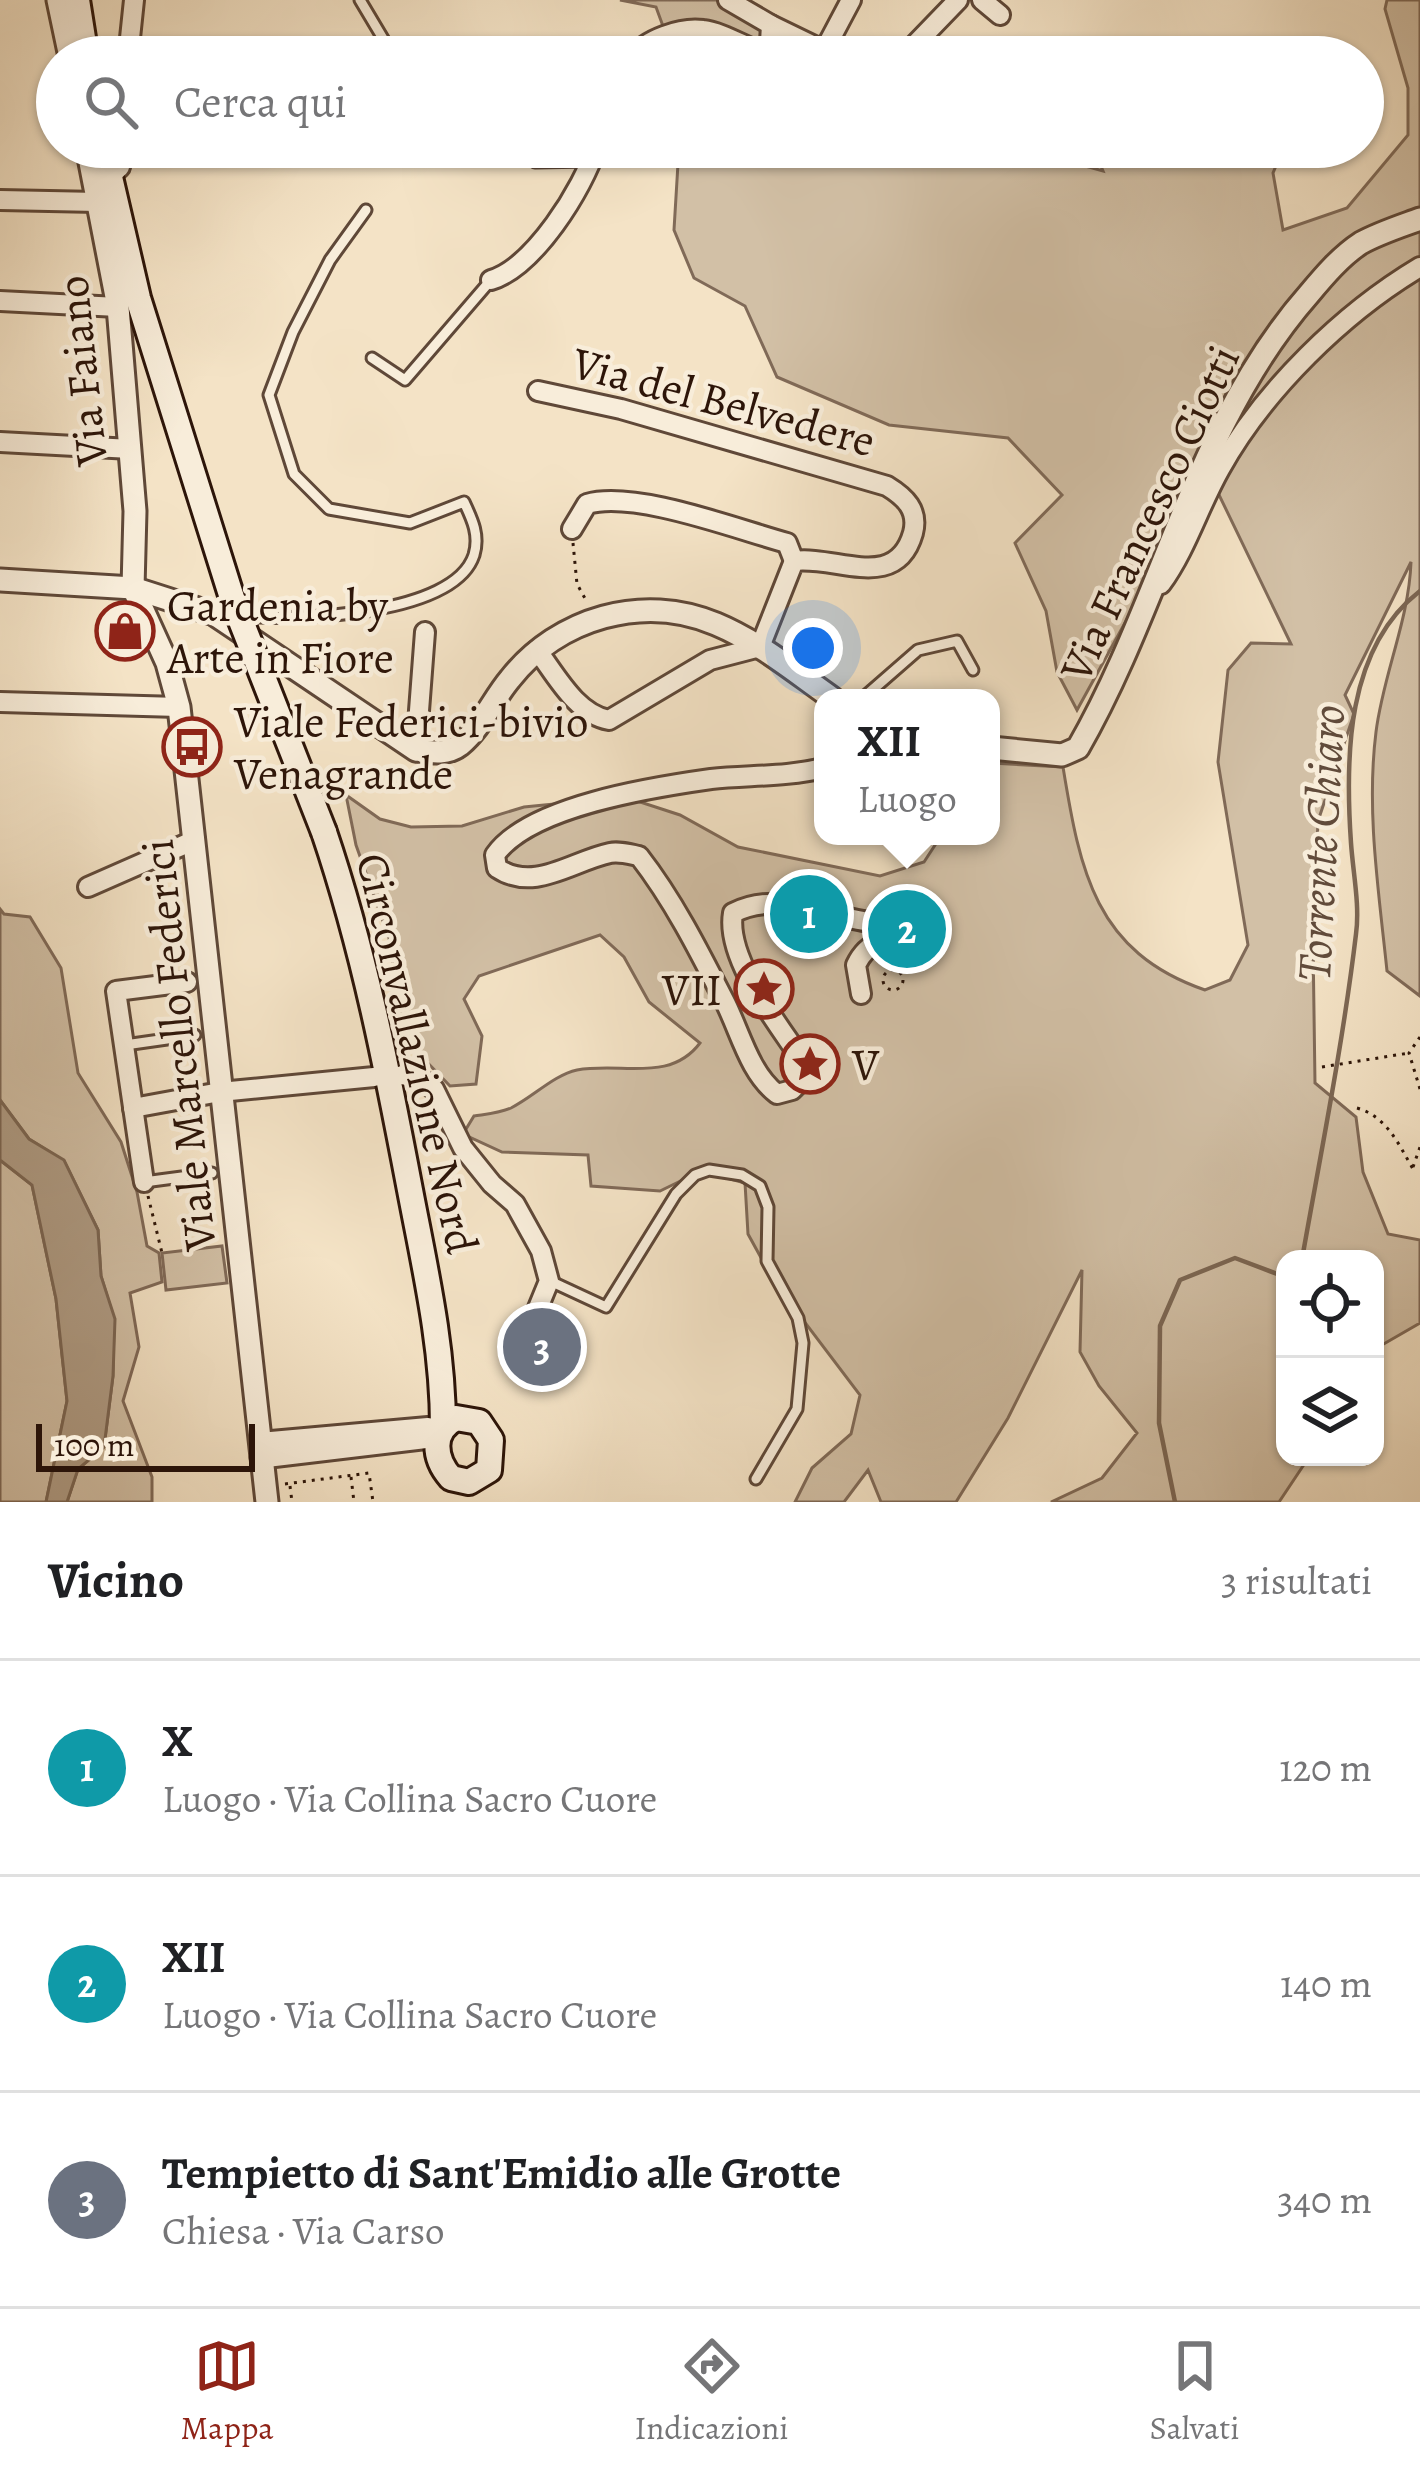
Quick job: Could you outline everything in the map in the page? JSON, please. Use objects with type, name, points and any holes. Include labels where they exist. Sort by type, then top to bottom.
[{"type":"main road","points":[[77,0],[83,36]]},
{"type":"main road","name":"Circonvallazione Nord","points":[[107,168],[223,606],[281,717],[343,888],[379,1024],[442,1366],[438,1433],[442,1468],[469,1491],[489,1470],[491,1440],[479,1422],[438,1433]]},
{"type":"street","points":[[58,0],[66,36]]},
{"type":"street","points":[[130,36],[134,0]]},
{"type":"street","points":[[728,0],[794,36]]},
{"type":"street","points":[[838,36],[851,0]]},
{"type":"street","points":[[920,36],[958,0]]},
{"type":"street","points":[[982,0],[1000,15]]},
{"type":"street","points":[[770,36],[771,25]]},
{"type":"street","points":[[666,36],[704,30],[719,36]]},
{"type":"street","name":"Via Faiano","points":[[91,168],[118,307],[131,449],[134,588]]},
{"type":"street","points":[[109,177],[119,168]]},
{"type":"street","points":[[490,280],[509,274],[550,229],[586,168]]},
{"type":"street","points":[[0,200],[98,202]]},
{"type":"street","name":"Via Francesco Ciotti","points":[[1000,749],[1062,755],[1078,748],[1107,693],[1232,408],[1283,323],[1360,244],[1420,218]]},
{"type":"street","points":[[1144,608],[1170,572],[1222,466],[1267,403],[1334,329],[1368,299],[1420,267]]},
{"type":"street","points":[[0,301],[118,307]]},
{"type":"street","name":"Via del Belvedere","points":[[538,392],[621,409],[887,486],[905,497],[915,516],[913,534],[889,566],[868,569],[794,561]]},
{"type":"street","points":[[0,442],[131,449]]},
{"type":"street","points":[[572,529],[586,504],[606,499],[787,543],[794,561],[760,647]]},
{"type":"street","points":[[95,586],[119,566],[134,544]]},
{"type":"street","points":[[0,580],[134,588],[223,606],[416,750],[438,753],[459,746],[537,650],[595,617],[678,613],[715,623],[760,647],[819,689]]},
{"type":"street","points":[[95,586],[148,620]]},
{"type":"street","name":"Viale Marcello Federici","points":[[134,588],[167,663],[179,707],[261,1449],[274,1493]]},
{"type":"street","points":[[416,750],[425,632]]},
{"type":"street","points":[[537,650],[577,703],[594,717],[609,720],[710,660],[760,647]]},
{"type":"street","points":[[0,702],[179,707]]},
{"type":"street","points":[[814,769],[709,779],[583,806],[520,830],[495,854],[497,868],[507,875],[541,877],[614,851],[639,856],[688,931],[760,1080],[777,1094],[792,1090],[804,1078],[804,1063],[747,973],[731,927],[734,913],[754,902],[782,903],[868,922],[936,927],[938,938],[931,941],[900,938],[867,948],[856,965],[861,994]]},
{"type":"street","points":[[88,887],[195,840]]},
{"type":"street","points":[[144,1182],[116,991],[188,982]]},
{"type":"street","points":[[402,1075],[420,1078],[434,1089],[463,1148],[515,1204],[541,1251],[548,1281],[530,1324],[522,1362]]},
{"type":"street","points":[[134,1108],[220,1092],[374,1077]]},
{"type":"street","points":[[261,1449],[438,1433]]},
{"type":"street","points":[[261,1449],[337,1452],[438,1433]]},
{"type":"lane","points":[[360,0],[381,36]]},
{"type":"lane","points":[[223,606],[284,620],[376,610],[445,588],[465,572],[475,553],[476,527],[464,502],[410,523],[329,509],[294,474],[269,395],[293,332],[330,260],[365,210]]},
{"type":"lane","points":[[372,358],[405,380],[490,280]]},
{"type":"lane","points":[[873,689],[918,650],[958,641],[973,670]]},
{"type":"lane","points":[[124,1045],[195,1036]]},
{"type":"lane","points":[[548,1281],[606,1307],[676,1194],[695,1175],[709,1169],[742,1175],[760,1186],[768,1207],[766,1261],[798,1318],[803,1342],[797,1408],[756,1479]]},
{"type":"lane","points":[[144,1182],[212,1173]]},
{"type":"path","points":[[572,529],[577,584],[595,617]]},
{"type":"path","points":[[1322,1067],[1409,1053],[1420,1037]]},
{"type":"path","points":[[1409,1053],[1420,1089]]},
{"type":"path","points":[[1357,1108],[1375,1113],[1393,1133],[1413,1169],[1420,1148]]},
{"type":"path","points":[[144,1182],[162,1253]]},
{"type":"path","points":[[274,1493],[290,1484],[369,1473],[373,1502]]},
{"type":"path","points":[[350,1476],[354,1502]]},
{"type":"path","points":[[290,1484],[292,1502]]},
{"type":"shaded area","points":[[620,0],[716,0],[790,36],[667,36],[656,7]]},
{"type":"shaded area","points":[[1387,0],[1420,0],[1420,996],[1387,971],[1373,822],[1376,732],[1406,605],[1411,562],[1345,695],[1354,714],[1318,821],[1313,942],[1315,1083],[1356,1117],[1363,1172],[1388,1234],[1420,1240],[1420,1323],[1384,1344],[1384,1250],[1276,1250],[1276,1466],[1303,1466],[1279,1502],[1051,1502],[1102,1478],[1137,1433],[1099,1386],[1080,1352],[1082,1270],[1008,1418],[956,1502],[881,1502],[868,1470],[844,1502],[795,1502],[812,1468],[851,1434],[860,1395],[775,1283],[748,1234],[745,1183],[701,1171],[660,1191],[591,1186],[588,1155],[502,1152],[463,1134],[474,1116],[511,1108],[568,1073],[660,1067],[688,1055],[700,1043],[649,1002],[624,957],[600,935],[479,976],[464,999],[482,1036],[476,1084],[450,1086],[423,1058],[400,1012],[389,938],[356,845],[346,795],[380,819],[411,827],[462,826],[524,807],[625,797],[680,815],[738,847],[880,876],[924,862],[935,845],[1000,845],[1000,764],[1063,767],[1086,873],[1116,930],[1168,974],[1205,990],[1230,980],[1248,945],[1218,762],[1228,670],[1251,643],[1291,644],[1208,472],[1077,710],[1057,672],[1046,611],[1015,543],[1062,495],[1008,438],[889,425],[777,377],[745,306],[694,278],[674,230],[678,168],[1275,168],[1283,230],[1347,208],[1384,168],[1408,135],[1408,88],[1385,9]]},
{"type":"shaded area","points":[[0,909],[4,914],[30,917],[61,968],[78,1073],[121,1142],[147,1246],[159,1253],[162,1282],[130,1293],[139,1347],[123,1401],[152,1477],[152,1502],[67,1502],[78,1469],[104,1447],[114,1319],[101,1276],[98,1230],[64,1161],[29,1139],[0,1100]]},
{"type":"shaded area","points":[[0,1100],[29,1139],[64,1160],[98,1230],[101,1276],[115,1319],[104,1447],[78,1469],[67,1502],[46,1502],[67,1401],[56,1299],[32,1185],[0,1160]]},
{"type":"shaded area","points":[[0,1160],[32,1185],[56,1299],[67,1401],[46,1502],[0,1502]]},
{"type":"shaded area","points":[[222,1246],[227,1283],[166,1290],[162,1253]]},
{"type":"waterway","name":"Torrente Chiaro","points":[[1304,1250],[1356,934],[1349,775],[1356,706],[1377,642],[1420,591]]},
{"type":"waterway","name":"Torrente Chiaro","points":[[1175,1502],[1159,1423],[1160,1326],[1180,1280],[1235,1258],[1276,1273]]},
{"type":"place","name":"Gardenia by Arte in Fiore","points":[[125,631]]},
{"type":"place","name":"Viale Federici-bivio Venagrande","points":[[192,747]]},
{"type":"place","name":"X","points":[[809,914]]},
{"type":"place","name":"XII","points":[[907,929]]},
{"type":"place","name":"VII","points":[[764,989]]},
{"type":"place","name":"V","points":[[810,1064]]},
{"type":"place","name":"Tempietto di Sant'Emidio alle Grotte","points":[[542,1347]]}]
